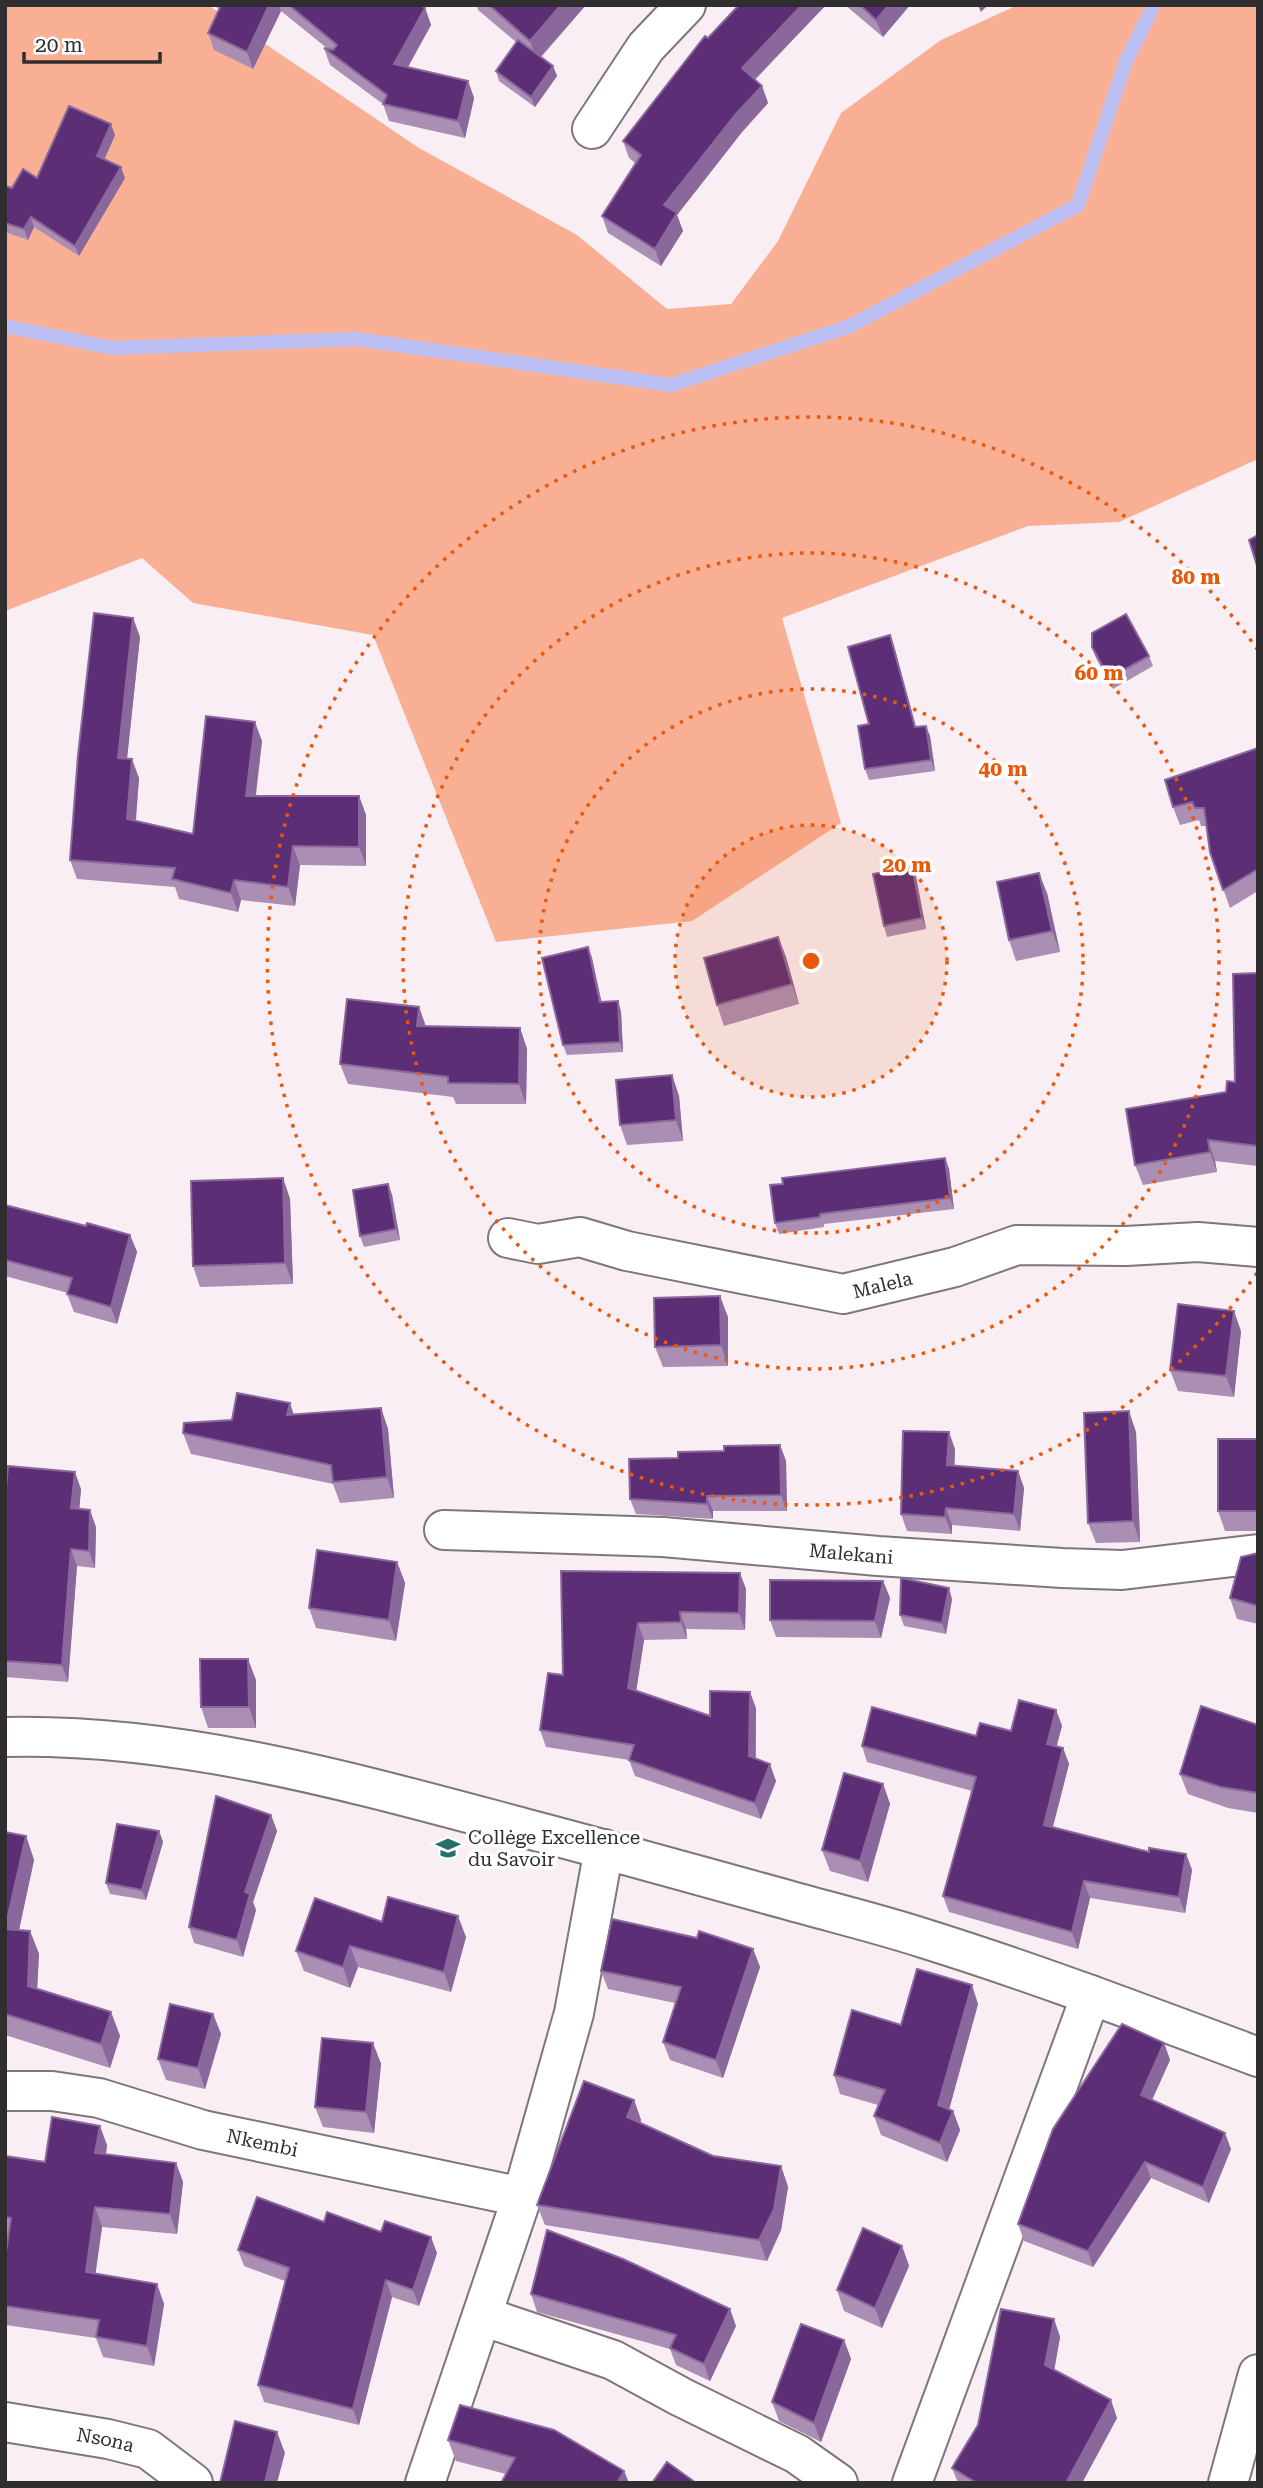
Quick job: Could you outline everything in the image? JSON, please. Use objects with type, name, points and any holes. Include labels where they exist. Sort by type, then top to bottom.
[{"type":"street","points":[[592,129],[646,47],[686,5]]},
{"type":"street","name":"Malela","points":[[508,1238],[538,1244],[580,1237],[627,1251],[843,1294],[955,1267],[1017,1245],[1126,1246],[1198,1242],[1258,1247]]},
{"type":"street","name":"Malekani","points":[[444,1530],[663,1536],[878,1556],[1122,1570],[1258,1554]]},
{"type":"street","points":[[5,1737],[59,1736],[112,1740],[344,1780],[925,1938],[1091,1995],[1258,2057]]},
{"type":"street","points":[[425,2483],[522,2197],[574,2013],[604,1849]]},
{"type":"street","points":[[912,2483],[1091,1995]]},
{"type":"street","name":"Nkembi","points":[[5,2091],[52,2091],[99,2098],[203,2130],[522,2197]]},
{"type":"street","points":[[482,2316],[612,2360],[796,2454],[838,2483]]},
{"type":"street","points":[[1228,2483],[1258,2374]]},
{"type":"street","name":"Nsona","points":[[5,2422],[108,2439],[148,2449],[193,2483]]},
{"type":"shaded area","points":[[5,5],[208,5],[419,148],[577,235],[667,309],[731,304],[778,241],[841,113],[941,40],[1018,5],[1258,5],[1258,459],[1119,522],[1028,526],[782,618],[841,823],[692,921],[496,942],[373,635],[193,603],[142,558],[5,611]]},
{"type":"building","points":[[221,5],[269,5],[247,52],[208,33]]},
{"type":"building","points":[[289,5],[420,5],[425,8],[394,64],[468,81],[458,121],[383,104],[387,95],[324,48],[333,50],[337,45]]},
{"type":"building","points":[[489,5],[561,5],[530,41]]},
{"type":"building","points":[[739,5],[802,5],[742,68],[762,86],[736,114],[664,205],[677,213],[655,249],[602,216],[641,155],[623,141],[705,36],[708,38]]},
{"type":"building","points":[[860,5],[889,5],[876,20]]},
{"type":"building","points":[[518,40],[553,66],[531,97],[496,71]]},
{"type":"building","points":[[69,106],[111,124],[97,156],[121,167],[75,246],[31,217],[24,229],[5,223],[5,186],[12,188],[23,169],[37,178]]},
{"type":"building","points":[[1258,535],[1258,569],[1249,540]]},
{"type":"building","points":[[94,613],[133,618],[118,758],[132,759],[127,819],[193,834],[206,716],[255,722],[246,796],[359,796],[359,847],[293,846],[288,887],[234,880],[231,893],[172,879],[175,868],[70,860],[78,755]]},
{"type":"building","points":[[1126,614],[1149,656],[1109,678],[1092,647],[1092,633]]},
{"type":"building","points":[[890,635],[915,727],[926,726],[931,760],[865,769],[858,726],[869,724],[848,647]]},
{"type":"building","points":[[1258,748],[1258,869],[1223,890],[1210,852],[1204,808],[1195,808],[1192,802],[1173,807],[1165,780]]},
{"type":"building","points":[[912,866],[922,918],[884,926],[873,874]]},
{"type":"building","points":[[1039,873],[1052,931],[1009,940],[997,882]]},
{"type":"building","points":[[778,937],[792,984],[717,1005],[704,958]]},
{"type":"building","points":[[588,947],[600,1002],[618,1001],[620,1042],[563,1045],[542,958]]},
{"type":"building","points":[[1258,973],[1258,1146],[1208,1140],[1210,1152],[1135,1165],[1126,1109],[1226,1092],[1227,1081],[1235,1082],[1233,974]]},
{"type":"building","points":[[347,999],[419,1007],[417,1026],[520,1028],[519,1084],[448,1083],[448,1077],[340,1064]]},
{"type":"building","points":[[672,1075],[676,1120],[620,1125],[616,1080]]},
{"type":"building","points":[[945,1158],[950,1198],[820,1214],[820,1217],[775,1223],[770,1185],[783,1184],[782,1178]]},
{"type":"building","points":[[283,1178],[285,1263],[193,1266],[191,1181]]},
{"type":"building","points":[[388,1184],[396,1229],[360,1236],[353,1190]]},
{"type":"building","points":[[5,1205],[130,1235],[111,1307],[67,1294],[72,1278],[5,1260]]},
{"type":"building","points":[[720,1296],[721,1345],[655,1347],[654,1298]]},
{"type":"building","points":[[1178,1304],[1234,1311],[1226,1376],[1170,1370]]},
{"type":"building","points":[[237,1393],[290,1403],[287,1415],[381,1408],[387,1477],[333,1482],[331,1465],[183,1433],[184,1423],[232,1420]]},
{"type":"building","points":[[1129,1411],[1133,1521],[1088,1523],[1084,1413]]},
{"type":"building","points":[[903,1431],[949,1432],[947,1465],[1018,1471],[1014,1514],[946,1508],[945,1517],[901,1514]]},
{"type":"building","points":[[1218,1439],[1258,1439],[1258,1511],[1218,1511]]},
{"type":"building","points":[[780,1445],[781,1495],[707,1496],[707,1504],[630,1499],[629,1459],[678,1458],[678,1452],[724,1451],[724,1446]]},
{"type":"building","points":[[8,1466],[75,1472],[71,1508],[90,1510],[89,1551],[71,1549],[62,1665],[5,1661],[5,1499]]},
{"type":"building","points":[[317,1550],[397,1562],[389,1620],[309,1608]]},
{"type":"building","points":[[1258,1553],[1258,1606],[1230,1598],[1241,1557]]},
{"type":"building","points":[[561,1571],[740,1573],[739,1613],[680,1612],[681,1622],[638,1623],[628,1688],[710,1716],[710,1691],[750,1692],[749,1756],[770,1764],[755,1803],[629,1760],[634,1745],[540,1730],[548,1673],[563,1675]]},
{"type":"building","points":[[901,1578],[949,1588],[942,1623],[900,1615]]},
{"type":"building","points":[[770,1580],[883,1581],[875,1621],[770,1620]]},
{"type":"building","points":[[200,1659],[248,1659],[249,1707],[201,1707]]},
{"type":"building","points":[[1019,1700],[1056,1710],[1047,1744],[1063,1748],[1044,1825],[1149,1852],[1149,1848],[1186,1854],[1179,1897],[1084,1881],[1072,1932],[943,1896],[976,1777],[862,1746],[872,1707],[976,1736],[980,1723],[1011,1731]]},
{"type":"building","points":[[1201,1706],[1258,1725],[1258,1793],[1221,1787],[1180,1774]]},
{"type":"building","points":[[844,1773],[883,1784],[860,1861],[822,1850]]},
{"type":"building","points":[[216,1796],[271,1815],[245,1892],[250,1894],[237,1940],[189,1927]]},
{"type":"building","points":[[117,1824],[159,1831],[142,1890],[106,1883]]},
{"type":"building","points":[[5,1832],[26,1836],[5,1929]]},
{"type":"building","points":[[388,1897],[458,1916],[444,1972],[350,1946],[343,1967],[296,1951],[315,1898],[382,1922]]},
{"type":"building","points":[[612,1919],[697,1938],[699,1931],[753,1949],[716,2060],[663,2042],[681,1987],[601,1971]]},
{"type":"building","points":[[5,1929],[30,1931],[28,1986],[111,2012],[101,2044],[5,2014]]},
{"type":"building","points":[[917,1969],[972,1985],[938,2105],[953,2111],[940,2143],[874,2116],[885,2090],[834,2075],[852,2010],[901,2025]]},
{"type":"building","points":[[170,2004],[213,2014],[198,2068],[158,2059]]},
{"type":"building","points":[[1122,2024],[1164,2043],[1141,2095],[1225,2133],[1203,2187],[1145,2162],[1088,2251],[1018,2224],[1053,2129]]},
{"type":"building","points":[[322,2038],[373,2043],[366,2112],[315,2107]]},
{"type":"building","points":[[584,2081],[634,2100],[627,2117],[713,2156],[781,2166],[774,2209],[759,2240],[537,2205]]},
{"type":"building","points":[[52,2117],[100,2126],[95,2153],[176,2163],[170,2214],[95,2207],[86,2272],[157,2284],[147,2346],[96,2337],[99,2320],[5,2306],[5,2259],[11,2218],[5,2217],[5,2156],[45,2162]]},
{"type":"building","points":[[257,2197],[324,2222],[327,2212],[381,2232],[385,2221],[431,2237],[413,2290],[386,2280],[353,2409],[258,2385],[289,2268],[238,2250]]},
{"type":"building","points":[[863,2228],[902,2246],[875,2308],[837,2290]]},
{"type":"building","points":[[547,2230],[623,2259],[730,2309],[704,2364],[670,2348],[676,2335],[531,2294]]},
{"type":"building","points":[[1001,2309],[1054,2319],[1045,2365],[1111,2400],[1066,2483],[977,2483],[952,2468],[978,2425]]},
{"type":"building","points":[[801,2324],[844,2340],[814,2423],[772,2402]]},
{"type":"building","points":[[460,2405],[554,2430],[624,2471],[617,2483],[501,2483],[515,2458],[448,2440]]},
{"type":"building","points":[[235,2421],[277,2432],[265,2483],[220,2483]]},
{"type":"building","points":[[667,2462],[696,2483],[652,2483]]},
{"type":"waterway","points":[[5,326],[112,348],[356,339],[671,385],[850,326],[1078,205],[1126,61],[1154,5]]},
{"type":"place","name":"Collėge Excellence du Savoir","points":[[448,1848]]}]
